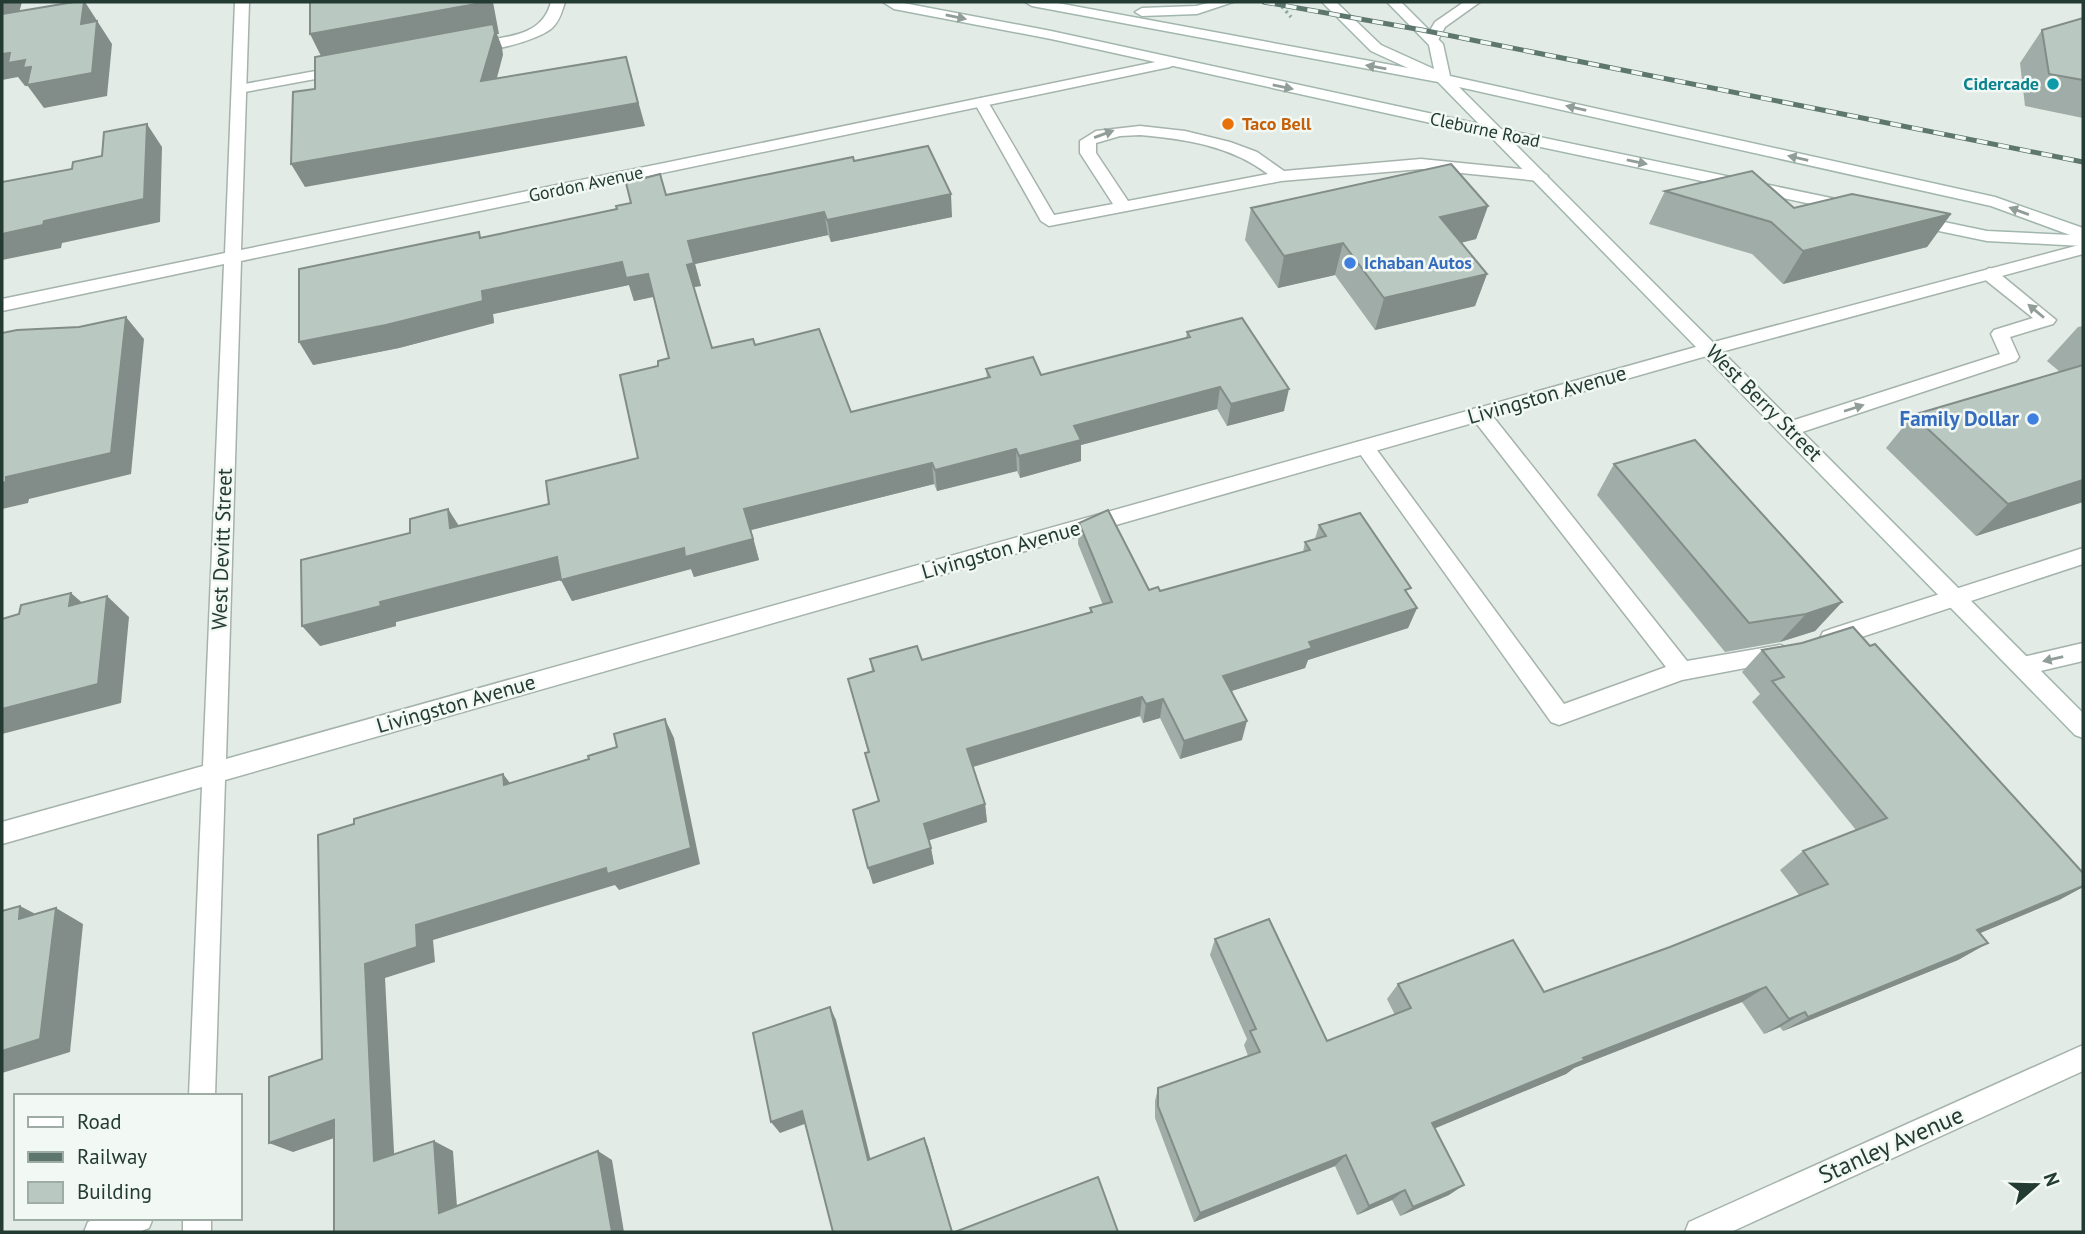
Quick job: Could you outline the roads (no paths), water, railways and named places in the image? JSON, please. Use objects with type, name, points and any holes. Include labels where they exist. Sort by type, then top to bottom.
[{"type":"street","name":"West Devitt Street","points":[[202,1094],[242,2]]},
{"type":"street","points":[[456,50],[540,33],[550,24],[558,2]]},
{"type":"street","name":"Cleburne Road","points":[[890,2],[1868,211]]},
{"type":"street","name":"Cleburne Road","points":[[1032,2],[1443,79],[1995,202],[2083,234]]},
{"type":"street","points":[[1068,9],[1168,13],[1197,10],[1226,2]]},
{"type":"street","name":"West Berry Street","points":[[1329,2],[1376,48],[1443,79],[2083,728]]},
{"type":"street","points":[[1394,2],[1436,44],[1443,79]]},
{"type":"street","points":[[1432,39],[1440,25],[1473,2]]},
{"type":"street","name":"Gordon Avenue","points":[[2,304],[1170,63]]},
{"type":"street","points":[[239,89],[362,67]]},
{"type":"street","points":[[981,102],[1049,221],[1281,176],[1421,164],[1541,176]]},
{"type":"street","points":[[1123,206],[1088,153],[1088,141],[1109,130],[1146,130],[1240,150],[1261,160],[1281,176]]},
{"type":"street","points":[[1894,216],[1987,236],[2083,241]]},
{"type":"street","name":"Livingston Avenue","points":[[2,833],[1710,349],[2083,249]]},
{"type":"street","points":[[1789,429],[2010,357],[2000,334],[2047,320],[1989,274]]},
{"type":"street","points":[[1480,414],[1682,671]]},
{"type":"street","points":[[1364,447],[1559,715],[1682,671],[1781,654],[2083,556]]},
{"type":"street","points":[[2023,666],[2083,652]]},
{"type":"street","name":"Stanley Avenue","points":[[1699,1232],[2083,1058]]},
{"type":"street","points":[[98,1232],[133,1220]]},
{"type":"railway","points":[[1264,2],[1422,30],[2083,162]]},
{"type":"place","name":"Cidercade","points":[[2053,84]]},
{"type":"place","name":"Taco Bell","points":[[1228,124]]},
{"type":"place","name":"Ichaban Autos","points":[[1350,263]]},
{"type":"place","name":"Family Dollar","points":[[2033,419]]}]
